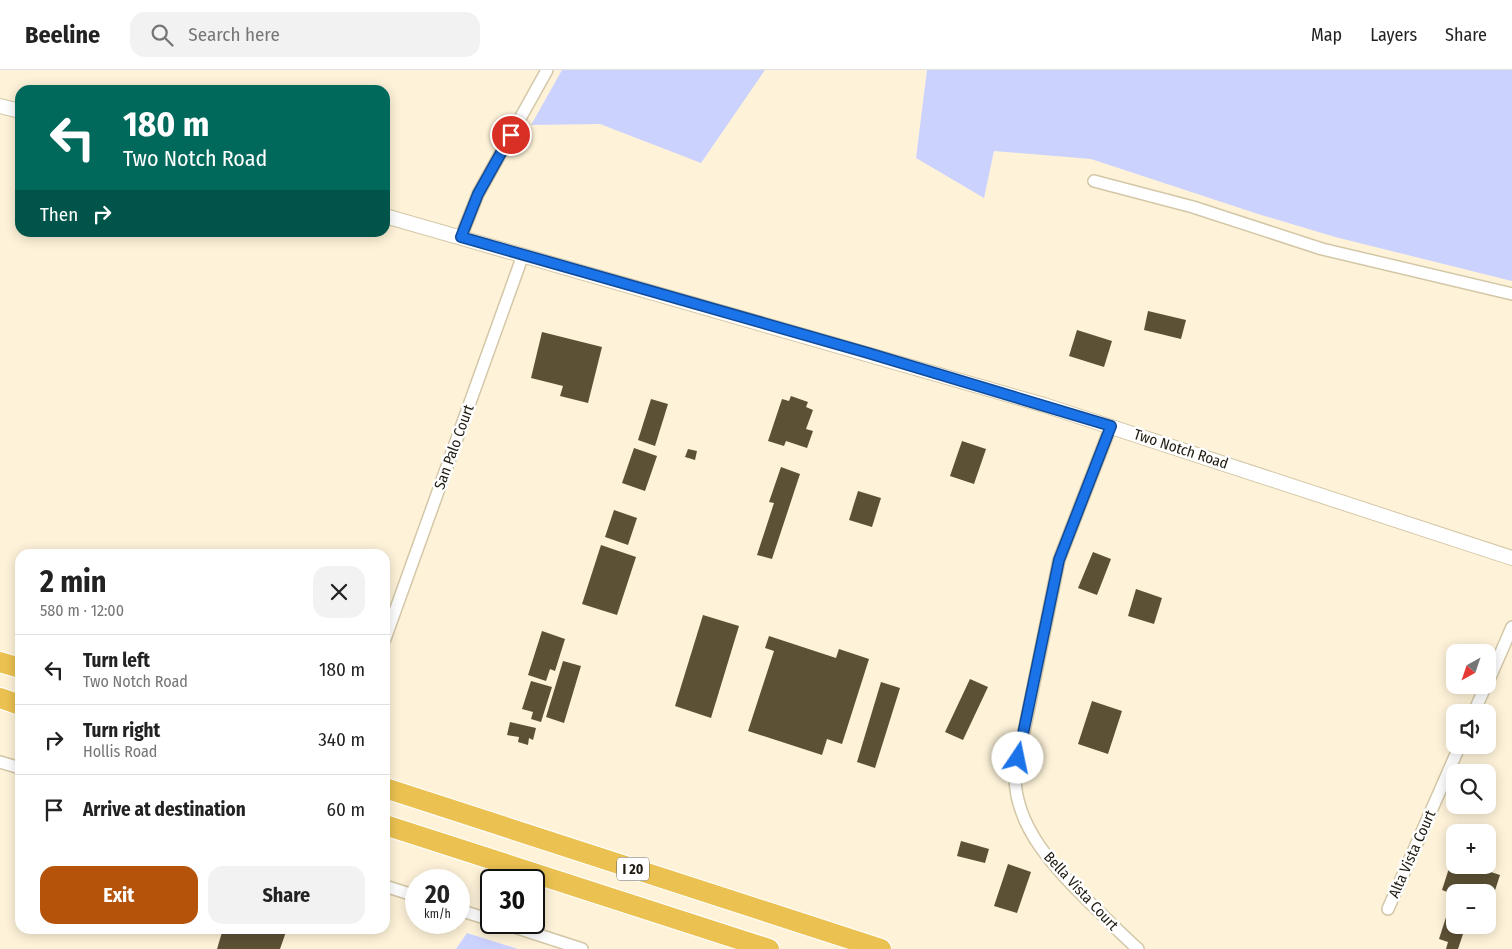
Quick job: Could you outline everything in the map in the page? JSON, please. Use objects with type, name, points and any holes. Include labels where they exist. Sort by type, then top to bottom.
[{"type":"highway","points":[[0,662],[15,666]]},
{"type":"highway","points":[[0,698],[15,703]]},
{"type":"highway","name":"I 20","points":[[390,790],[881,949]]},
{"type":"highway","name":"I 20","points":[[390,827],[769,949]]},
{"type":"street","points":[[461,237],[478,194],[547,70]]},
{"type":"street","points":[[0,106],[15,110]]},
{"type":"street","points":[[1094,181],[1193,207],[1322,249],[1512,294]]},
{"type":"street","name":"Two Notch Road","points":[[390,217],[868,353],[1111,426],[1512,558]]},
{"type":"street","name":"San Palo Court","points":[[390,625],[523,255]]},
{"type":"street","name":"Bella Vista Court","points":[[1111,426],[1100,458],[1071,525],[1057,568],[1015,776],[1015,788],[1021,812],[1045,854],[1069,881],[1138,949]]},
{"type":"street","points":[[1496,663],[1512,626]]},
{"type":"street","name":"Alta Vista Court","points":[[1388,909],[1456,754]]},
{"type":"street","points":[[0,762],[15,766]]},
{"type":"street","points":[[390,888],[405,892]]},
{"type":"street","points":[[536,934],[582,949]]},
{"type":"shaded area","points":[[562,70],[765,70],[701,163],[600,124],[531,125]]},
{"type":"shaded area","points":[[927,70],[1512,70],[1512,281],[1335,237],[1258,214],[1091,159],[994,151],[984,198],[916,158]]},
{"type":"shaded area","points":[[466,934],[470,934],[518,949],[456,949]]},
{"type":"building","points":[[1148,311],[1186,320],[1181,339],[1144,330]]},
{"type":"building","points":[[1077,330],[1112,341],[1104,367],[1069,356]]},
{"type":"building","points":[[542,332],[602,347],[588,403],[560,396],[563,386],[531,378]]},
{"type":"building","points":[[791,396],[808,402],[806,407],[813,410],[806,429],[813,431],[807,448],[786,441],[784,446],[768,441],[782,399],[789,401]]},
{"type":"building","points":[[651,399],[668,404],[655,446],[638,440]]},
{"type":"building","points":[[962,441],[986,449],[974,484],[950,476]]},
{"type":"building","points":[[634,448],[657,456],[645,491],[622,483]]},
{"type":"building","points":[[688,449],[697,451],[695,460],[685,457]]},
{"type":"building","points":[[781,467],[800,474],[772,559],[757,555],[774,503],[769,502]]},
{"type":"building","points":[[858,491],[881,498],[872,527],[849,520]]},
{"type":"building","points":[[614,510],[637,518],[628,545],[605,537]]},
{"type":"building","points":[[601,545],[636,557],[617,615],[582,604]]},
{"type":"building","points":[[1093,552],[1111,559],[1097,595],[1078,588]]},
{"type":"building","points":[[1136,589],[1162,598],[1154,624],[1128,616]]},
{"type":"building","points":[[703,615],[739,626],[711,718],[675,706]]},
{"type":"building","points":[[542,631],[565,639],[555,671],[550,669],[546,681],[528,675]]},
{"type":"building","points":[[769,636],[836,658],[839,649],[869,659],[842,744],[827,739],[822,755],[748,731],[774,651],[765,648]]},
{"type":"building","points":[[563,661],[581,666],[564,723],[546,717]]},
{"type":"building","points":[[970,679],[988,687],[963,740],[945,732]]},
{"type":"building","points":[[531,681],[552,687],[541,722],[531,719],[533,712],[522,709]]},
{"type":"building","points":[[881,682],[900,688],[875,768],[857,762]]},
{"type":"building","points":[[1092,701],[1122,711],[1108,754],[1078,744]]},
{"type":"building","points":[[510,722],[536,728],[533,740],[529,738],[528,745],[518,742],[519,737],[507,735]]},
{"type":"building","points":[[961,841],[989,849],[985,863],[957,856]]},
{"type":"building","points":[[1008,864],[1031,872],[1017,913],[994,906]]},
{"type":"building","points":[[1447,874],[1500,875],[1496,887],[1496,884],[1446,884],[1446,892],[1442,890]]},
{"type":"building","points":[[1446,917],[1446,934],[1463,934],[1458,949],[1446,949],[1448,942],[1439,939]]},
{"type":"building","points":[[222,934],[285,934],[280,949],[217,949]]},
{"type":"route","points":[[511,135],[478,194],[461,237],[868,353],[1111,426],[1059,560],[1018,758]]}]
